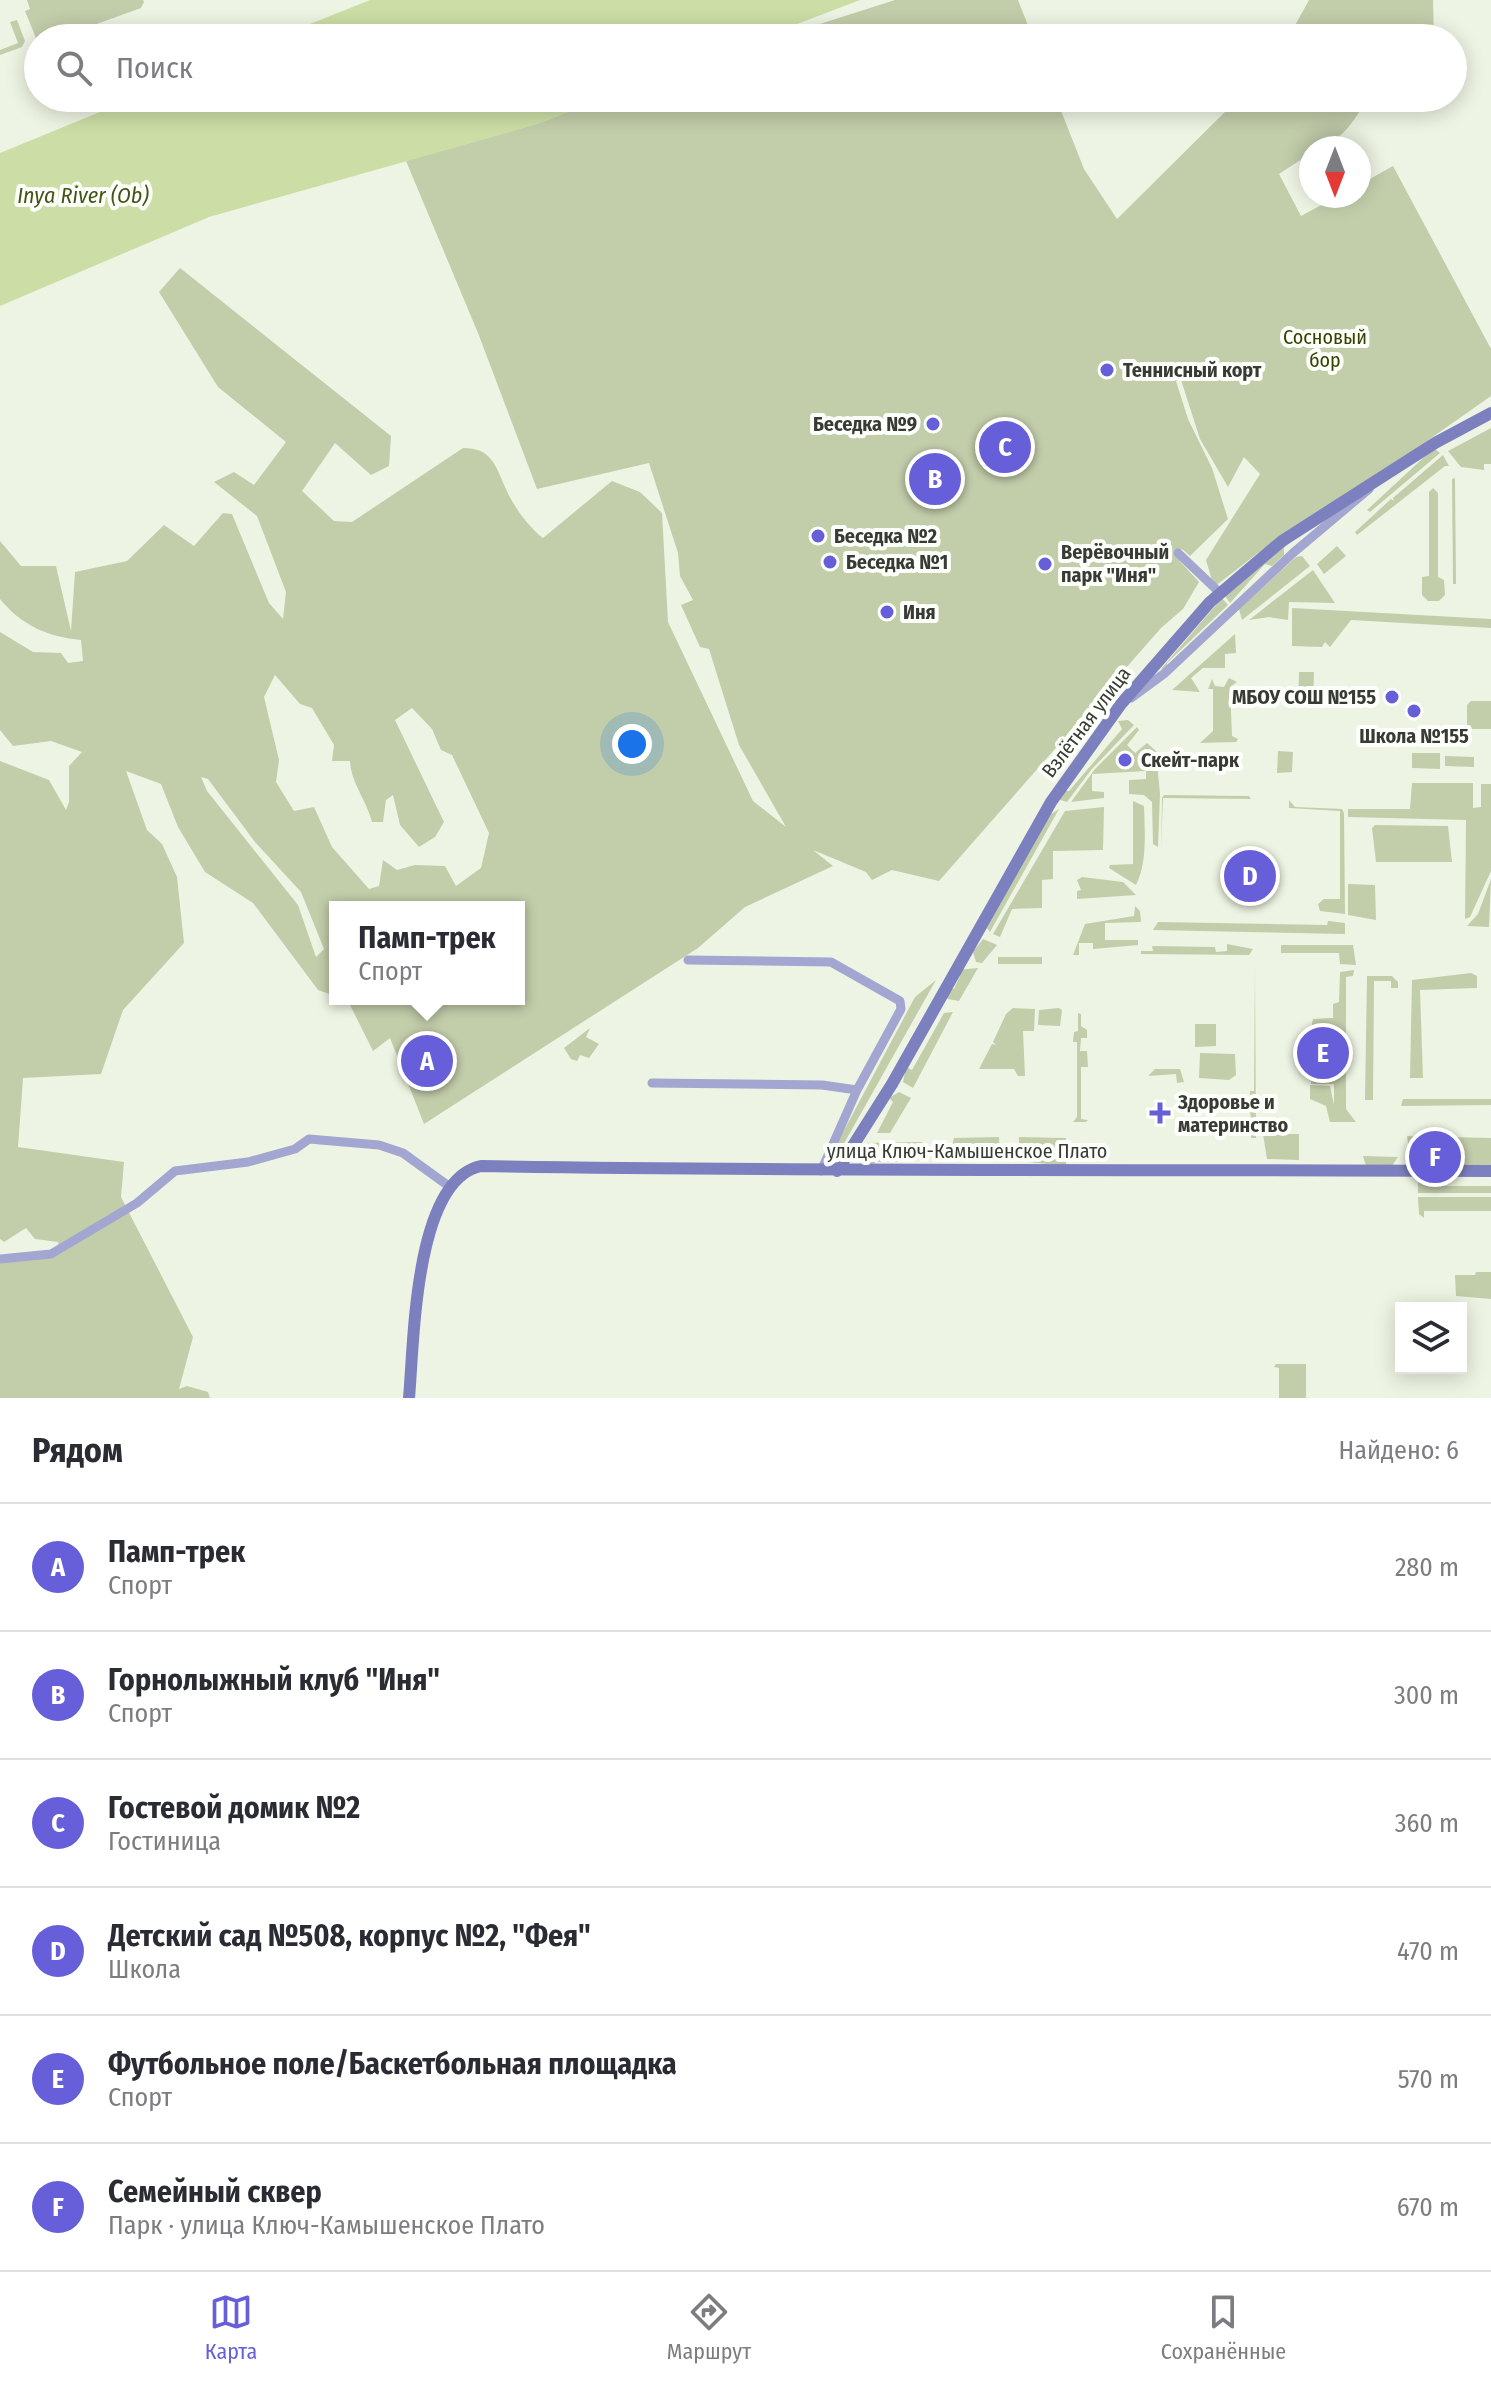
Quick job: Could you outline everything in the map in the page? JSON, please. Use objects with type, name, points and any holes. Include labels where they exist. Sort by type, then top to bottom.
[{"type":"main road","name":"Взлётная улица","points":[[837,1171],[1051,802],[1121,704],[1219,592],[1282,541],[1435,443],[1491,413]]},
{"type":"main road","points":[[856,1143],[855,1161],[867,1172]]},
{"type":"main road","name":"улица Ключ-Камышенское Плато","points":[[450,1187],[465,1172],[481,1166],[720,1166],[867,1172],[1491,1171]]},
{"type":"main road","points":[[409,1398],[426,1249],[437,1210],[450,1187]]},
{"type":"street","points":[[1121,704],[1165,673],[1293,553],[1375,483]]},
{"type":"street","points":[[1178,553],[1219,592]]},
{"type":"street","points":[[688,960],[831,962],[896,996],[901,1009],[857,1090],[821,1171]]},
{"type":"street","points":[[652,1083],[822,1085],[857,1090]]},
{"type":"street","points":[[0,1259],[51,1254],[137,1203],[175,1171],[248,1162],[295,1149],[309,1139],[379,1145],[403,1153],[450,1187]]},
{"type":"green space","points":[[27,0],[144,2],[141,8],[97,24],[30,24],[25,11],[30,9]]},
{"type":"green space","points":[[895,0],[1018,0],[1027,24],[820,24]]},
{"type":"green space","points":[[1309,0],[1433,0],[1434,24],[1296,24]]},
{"type":"green space","points":[[17,20],[24,43],[22,47],[0,55],[0,50],[18,43],[10,22]]},
{"type":"green space","name":"Сосновый бор","points":[[554,112],[1062,112],[1084,169],[1117,219],[1225,112],[1359,112],[1340,136],[1299,136],[1299,161],[1279,174],[1301,216],[1316,208],[1371,208],[1371,178],[1393,166],[1491,349],[1491,396],[1340,502],[1275,540],[1214,587],[1206,560],[1260,474],[1244,457],[1228,487],[1200,439],[1181,380],[1176,381],[1188,419],[1212,468],[1228,519],[1190,556],[1182,549],[1174,555],[1199,582],[1183,609],[1161,628],[939,881],[892,870],[872,880],[866,872],[813,850],[833,866],[745,907],[698,948],[424,1124],[390,1038],[373,1051],[350,1005],[525,1005],[525,901],[329,901],[329,994],[318,990],[253,903],[205,872],[178,827],[161,784],[126,771],[147,830],[162,844],[177,877],[184,943],[123,1010],[101,1074],[23,1078],[18,1147],[124,1162],[121,1197],[193,1337],[179,1389],[187,1386],[208,1392],[210,1398],[0,1398],[0,1260],[60,1253],[58,1242],[35,1239],[26,1228],[4,1242],[0,1239],[0,761],[49,780],[66,810],[69,802],[69,766],[82,752],[51,741],[13,746],[0,730],[0,632],[33,652],[61,653],[68,663],[83,661],[81,640],[57,636],[26,623],[0,599],[0,541],[21,566],[56,566],[71,631],[75,572],[127,561],[164,525],[194,546],[223,513],[232,514],[269,603],[283,619],[286,592],[257,516],[214,482],[234,472],[254,485],[286,442],[218,387],[159,292],[180,268],[391,436],[389,466],[371,475],[335,443],[302,491],[334,521],[352,522],[463,448],[480,451],[491,459],[516,508],[543,538],[612,481],[640,492],[662,513],[668,622],[753,801],[786,827],[739,745],[709,649],[700,647],[681,605],[693,600],[680,576],[678,553],[649,463],[537,489],[478,333],[406,161]],"holes":[[[275,675],[300,704],[312,708],[334,745],[332,761],[350,761],[353,777],[372,822],[383,822],[386,800],[393,795],[400,825],[419,847],[435,837],[444,822],[395,720],[412,708],[432,729],[441,750],[452,755],[489,833],[481,868],[456,886],[445,866],[415,865],[397,870],[383,860],[379,886],[369,889],[332,847],[314,807],[294,811],[276,782],[279,760],[264,697]],[[201,777],[208,779],[255,842],[301,892],[324,949],[316,957],[298,905],[207,791]]]},
{"type":"green space","points":[[1491,428],[1491,464],[1484,464],[1484,470],[1461,467],[1448,451]]},
{"type":"green space","points":[[1434,448],[1440,453],[1370,512],[1367,510]]},
{"type":"green space","points":[[1443,455],[1449,466],[1445,466],[1357,535],[1355,532]]},
{"type":"green space","points":[[1455,478],[1456,584],[1453,584],[1452,479]]},
{"type":"green space","points":[[1433,488],[1438,493],[1438,577],[1444,580],[1445,595],[1439,601],[1428,601],[1422,595],[1422,577],[1429,576],[1429,492]]},
{"type":"green space","points":[[1318,518],[1284,548],[1284,555],[1272,566],[1265,564],[1230,603],[1225,596]]},
{"type":"green space","points":[[1337,546],[1346,556],[1324,574],[1317,564]]},
{"type":"green space","points":[[1302,556],[1310,566],[1242,620],[1239,609],[1296,557]]},
{"type":"green space","points":[[1313,570],[1335,603],[1289,602],[1288,620],[1269,617],[1249,620]]},
{"type":"green space","points":[[1222,598],[1228,605],[1167,663],[1168,670],[1161,669]]},
{"type":"green space","points":[[1292,608],[1491,619],[1491,628],[1351,620],[1330,647],[1325,642],[1322,647],[1292,646]]},
{"type":"green space","points":[[1235,634],[1236,653],[1225,654],[1225,668],[1203,668],[1191,678],[1200,692],[1172,690]]},
{"type":"green space","points":[[1299,672],[1314,672],[1313,706],[1298,706]]},
{"type":"green space","points":[[1229,678],[1237,682],[1230,687],[1232,736],[1238,739],[1236,742],[1200,743],[1213,731],[1213,689],[1208,689],[1212,679],[1215,686],[1224,687]]},
{"type":"green space","points":[[1471,701],[1491,701],[1491,729],[1467,729],[1467,705]]},
{"type":"green space","points":[[1128,720],[1134,725],[1091,770],[1067,802],[1057,799],[1061,790],[1069,791],[1122,729],[1118,721]]},
{"type":"green space","points":[[1137,727],[1139,730],[1127,745],[1135,753],[1147,743],[1156,751],[1160,794],[1158,847],[1153,844],[1152,802],[1144,795],[1129,794],[1129,780],[1146,779],[1146,771],[1092,774],[1092,791],[1104,792],[1104,798],[1071,802],[1095,769]]},
{"type":"green space","points":[[1278,751],[1293,752],[1292,772],[1277,773]]},
{"type":"green space","points":[[1412,753],[1440,753],[1440,769],[1412,768]]},
{"type":"green space","points":[[1445,756],[1474,757],[1474,767],[1445,766]]},
{"type":"green space","points":[[1412,783],[1473,783],[1473,808],[1481,807],[1481,784],[1491,784],[1491,871],[1470,917],[1465,919],[1466,820],[1348,817],[1348,809],[1410,809]]},
{"type":"green space","points":[[1164,795],[1249,796],[1251,799],[1163,798],[1161,849],[1162,798]]},
{"type":"green space","points":[[1289,800],[1295,807],[1342,809],[1344,813],[1345,914],[1320,911],[1318,904],[1324,899],[1340,899],[1340,811],[1289,808]]},
{"type":"green space","points":[[1133,801],[1144,806],[1144,858],[1136,885],[1109,868],[1110,865],[1133,864]]},
{"type":"green space","points":[[1104,807],[1103,850],[1053,851],[1053,879],[1042,880],[1042,908],[1012,909],[1000,937],[993,934],[1065,811]]},
{"type":"green space","points":[[1059,809],[990,932],[987,928],[1048,816]]},
{"type":"green space","points":[[1375,825],[1448,826],[1452,862],[1376,862],[1372,828]]},
{"type":"green space","points":[[1082,877],[1123,882],[1136,895],[1077,899],[1077,891],[1081,890],[1077,880]]},
{"type":"green space","points":[[1491,879],[1489,927],[1467,926],[1478,914]]},
{"type":"green space","points":[[1348,884],[1375,885],[1376,920],[1348,915]]},
{"type":"green space","points":[[1135,906],[1140,911],[1141,922],[1105,923],[1105,940],[1138,940],[1138,945],[1093,949],[1093,943],[1079,943],[1079,955],[1073,955],[1085,924],[1134,916]]},
{"type":"green space","points":[[1328,921],[1345,923],[1345,934],[1153,930],[1158,922],[1327,925]]},
{"type":"green space","points":[[983,939],[997,945],[982,963],[976,962],[973,952]]},
{"type":"green space","points":[[1227,944],[1253,949],[1249,955],[1141,954],[1141,951],[1153,951],[1152,946],[1215,947],[1216,952],[1227,951]]},
{"type":"green space","points":[[1281,945],[1353,945],[1356,965],[1340,964],[1339,953],[1281,953]]},
{"type":"green space","points":[[998,957],[1042,957],[1042,964],[998,964]]},
{"type":"green space","points":[[1255,966],[1256,1138],[1251,1138],[1250,1091],[1254,1091]]},
{"type":"green space","points":[[978,968],[959,1001],[948,999],[944,994],[947,987],[954,989],[960,976],[957,970]]},
{"type":"green space","points":[[1354,970],[1353,976],[1346,977],[1346,1109],[1356,1122],[1330,1122],[1326,1106],[1310,1099],[1310,1085],[1330,1086],[1334,1105],[1334,1084],[1311,1084],[1312,1023],[1313,1019],[1333,1018],[1333,1004],[1339,1002],[1340,972]]},
{"type":"green space","points":[[1471,973],[1477,976],[1477,988],[1420,990],[1423,1078],[1410,1078],[1412,980]]},
{"type":"green space","points":[[1367,976],[1392,976],[1398,982],[1398,988],[1391,988],[1391,981],[1374,981],[1373,1100],[1365,1100]]},
{"type":"green space","points":[[936,980],[842,1147],[832,1153],[915,997]]},
{"type":"green space","points":[[1013,1008],[1035,1009],[1034,1031],[1023,1031],[1025,1076],[1018,1076],[1014,1069],[979,1069],[992,1044],[996,1045],[993,1042],[1006,1014]]},
{"type":"green space","points":[[1039,1010],[1062,1010],[1060,1026],[1038,1025]]},
{"type":"green space","points":[[953,1012],[913,1088],[903,1082],[906,1067],[912,1070],[944,1013]]},
{"type":"green space","points":[[1078,1013],[1081,1014],[1081,1026],[1087,1030],[1087,1038],[1081,1038],[1080,1051],[1087,1051],[1088,1067],[1081,1067],[1081,1119],[1088,1120],[1086,1122],[1073,1122],[1077,1117],[1077,1042],[1073,1042],[1074,1032],[1078,1031]]},
{"type":"green space","points":[[1195,1024],[1216,1024],[1216,1046],[1195,1047]]},
{"type":"green space","points":[[590,1028],[586,1037],[599,1044],[589,1058],[580,1055],[577,1061],[571,1059],[564,1048]]},
{"type":"green space","points":[[1200,1053],[1235,1054],[1236,1075],[1229,1080],[1199,1078]]},
{"type":"green space","points":[[1155,1069],[1180,1069],[1184,1082],[1177,1083],[1176,1074],[1148,1076]]},
{"type":"green space","points":[[899,1092],[911,1098],[890,1133],[877,1133],[893,1102],[889,1098]]},
{"type":"green space","points":[[1403,1099],[1491,1099],[1491,1105],[1401,1106]]},
{"type":"green space","points":[[1263,1134],[1299,1134],[1299,1160],[1267,1159]]},
{"type":"green space","points":[[1407,1136],[1491,1138],[1491,1165],[1411,1165]]},
{"type":"green space","points":[[999,1137],[1000,1161],[959,1160],[950,1153],[954,1138]]},
{"type":"green space","points":[[1019,1137],[1066,1138],[1066,1166],[1019,1161]]},
{"type":"green space","points":[[921,1142],[927,1145],[927,1150],[902,1152],[900,1162],[876,1162],[870,1166],[859,1157],[862,1143]]},
{"type":"green space","points":[[1363,1156],[1398,1157],[1392,1166],[1366,1166]]},
{"type":"green space","points":[[1423,1177],[1427,1186],[1491,1186],[1491,1193],[1418,1193],[1418,1181]]},
{"type":"green space","points":[[1418,1197],[1491,1197],[1491,1211],[1424,1211],[1424,1218],[1419,1214]]},
{"type":"green space","points":[[1476,1272],[1491,1272],[1491,1299],[1456,1296],[1455,1275],[1475,1275]]},
{"type":"green space","points":[[1276,1364],[1306,1364],[1306,1398],[1279,1398],[1279,1368],[1274,1367]]},
{"type":"water","points":[[370,0],[860,0],[797,24],[310,24]]},
{"type":"water","name":"Inya River (Ob)","points":[[100,112],[569,112],[538,124],[209,217],[0,306],[0,153]]},
{"type":"place","name":"Теннисный корт","points":[[1107,370]]},
{"type":"place","name":"Беседка №9","points":[[933,424]]},
{"type":"place","name":"Гостевой домик №2","points":[[1005,447]]},
{"type":"place","name":"Горнолыжный клуб \"Иня\"","points":[[935,479]]},
{"type":"place","name":"Беседка №2","points":[[818,536]]},
{"type":"place","name":"Беседка №1","points":[[830,562]]},
{"type":"place","name":"Верёвочный парк \"Иня\"","points":[[1045,564]]},
{"type":"place","name":"Иня","points":[[887,612]]},
{"type":"place","name":"МБОУ СОШ №155","points":[[1392,697]]},
{"type":"place","name":"Школа №155","points":[[1414,711]]},
{"type":"place","name":"Скейт-парк","points":[[1125,760]]},
{"type":"place","name":"Детский сад №508, корпус №2, \"Фея\"","points":[[1250,876]]},
{"type":"place","name":"Футбольное поле/Баскетбольная площадка","points":[[1323,1053]]},
{"type":"place","name":"Памп-трек","points":[[427,1061]]},
{"type":"place","name":"Здоровье и материнство","points":[[1160,1113]]},
{"type":"place","name":"Семейный сквер","points":[[1435,1157]]}]
